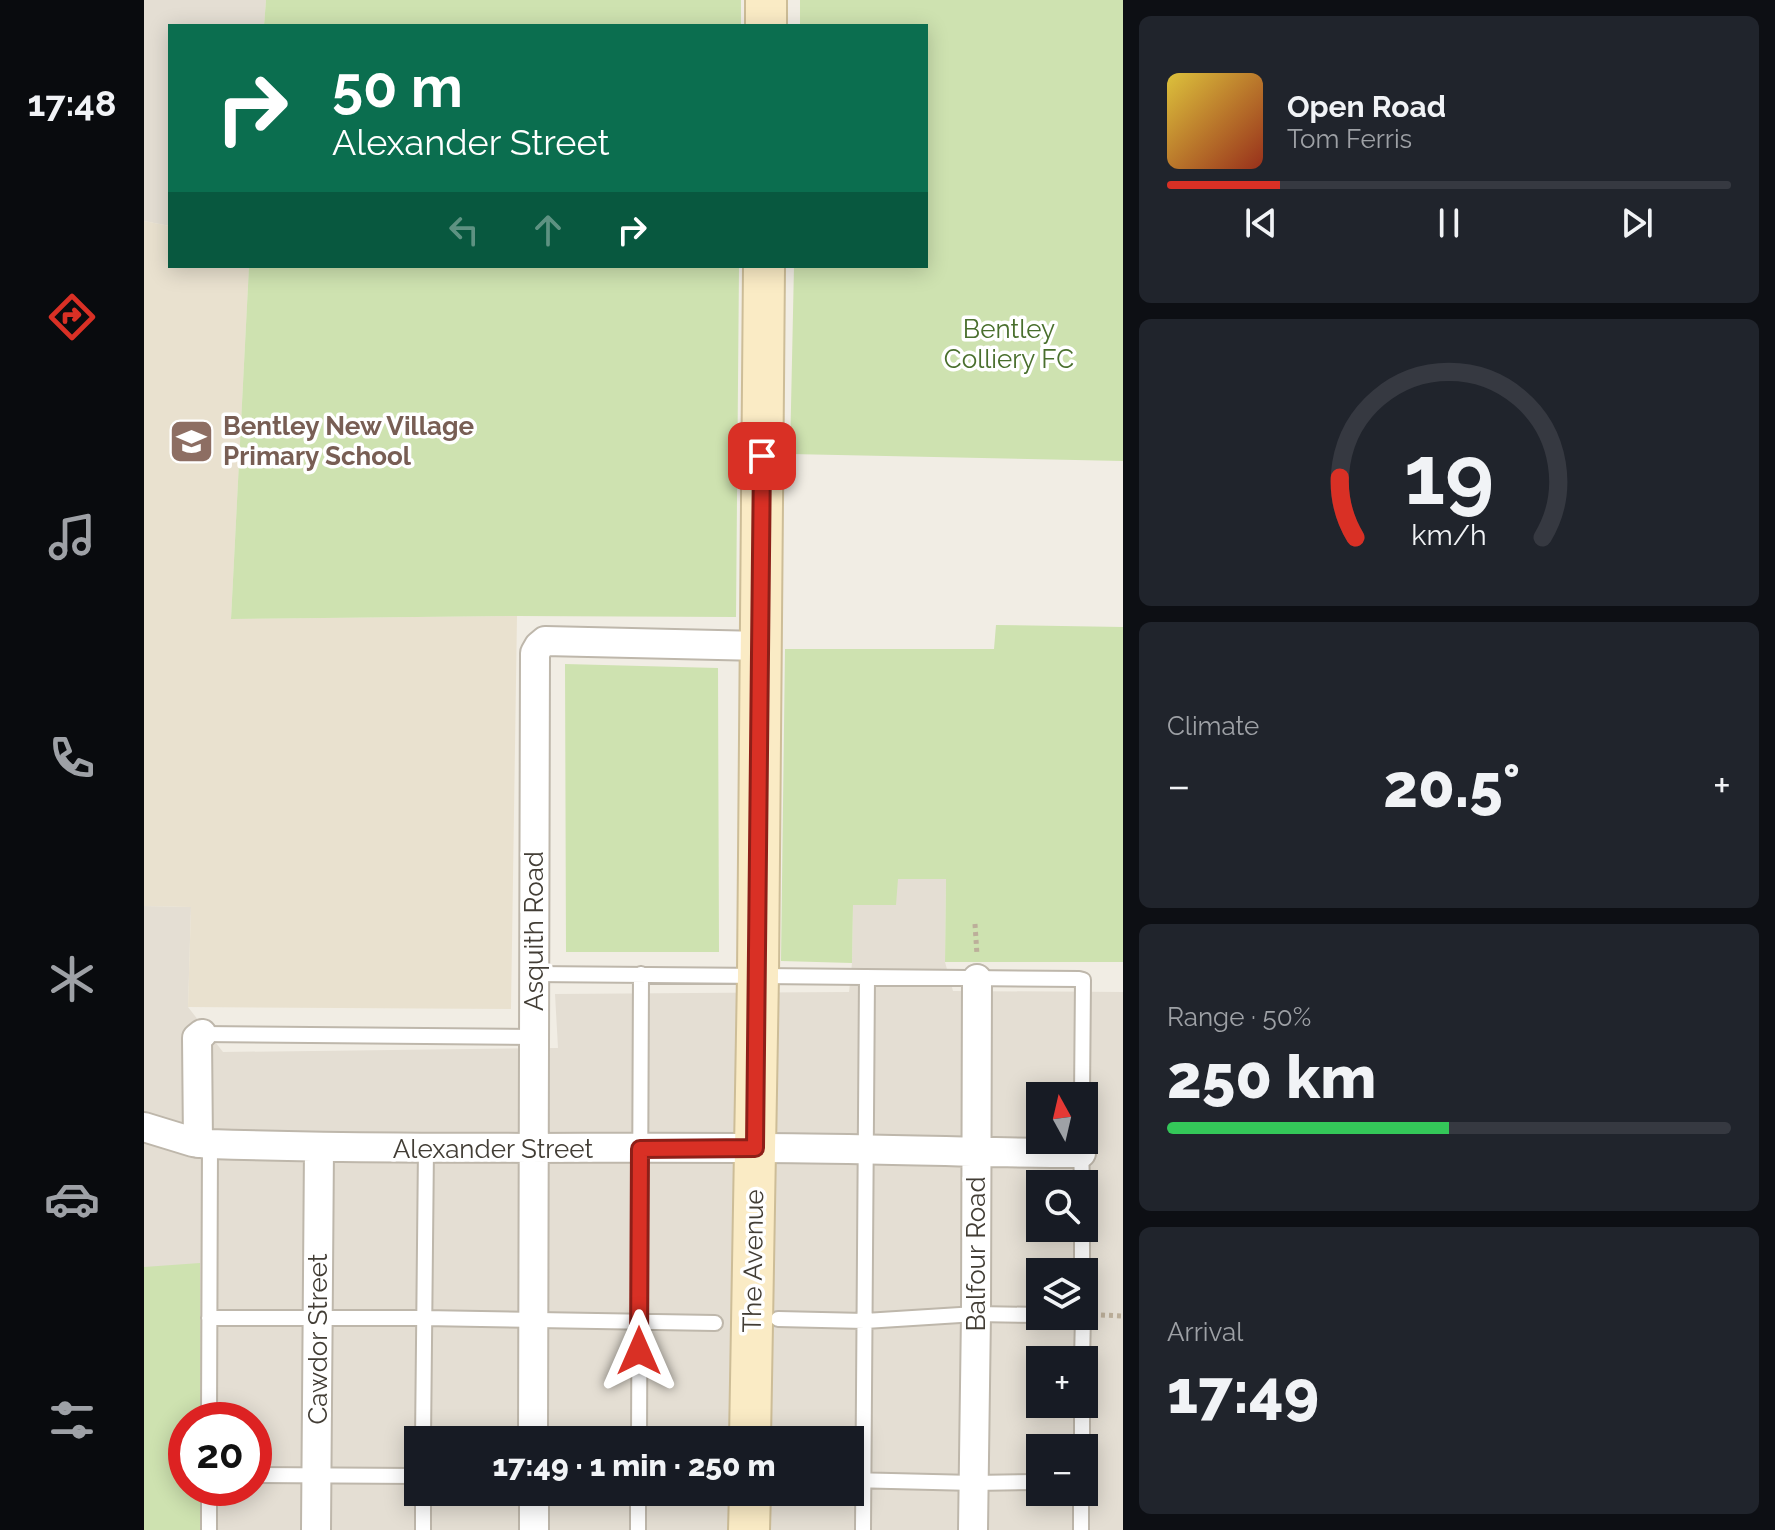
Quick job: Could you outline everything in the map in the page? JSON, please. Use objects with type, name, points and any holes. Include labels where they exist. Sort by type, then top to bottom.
[{"type":"street","points":[[766,0],[766,24]]},
{"type":"street","name":"The Avenue","points":[[750,1426],[758,975],[764,268]]},
{"type":"street","name":"Asquith Road","points":[[533,1426],[535,653],[545,641],[761,646]]},
{"type":"street","name":"Balfour Road","points":[[973,1530],[977,979]]},
{"type":"street","points":[[200,1143],[197,1038],[202,1034]]},
{"type":"street","name":"Alexander Street","points":[[144,1127],[200,1143],[319,1148],[755,1148],[977,1153],[1026,1150]]},
{"type":"street","name":"Cawdor Street","points":[[316,1530],[319,1148]]},
{"type":"street","points":[[534,1506],[534,1530]]},
{"type":"street","points":[[749,1530],[750,1506]]},
{"type":"lane","points":[[533,974],[1079,979],[1083,980],[1082,1082]]},
{"type":"lane","points":[[639,1426],[641,974]]},
{"type":"lane","points":[[860,1426],[865,1321],[867,977]]},
{"type":"lane","points":[[202,1034],[534,1037]]},
{"type":"lane","points":[[200,1143],[209,1318],[209,1402]]},
{"type":"lane","points":[[423,1426],[426,1148]]},
{"type":"lane","points":[[778,1319],[865,1321],[976,1314],[1026,1315]]},
{"type":"lane","points":[[209,1318],[715,1323]]},
{"type":"lane","points":[[272,1475],[404,1476]]},
{"type":"lane","points":[[864,1480],[1026,1482]]},
{"type":"lane","points":[[209,1506],[209,1530]]},
{"type":"lane","points":[[423,1506],[423,1530]]},
{"type":"lane","points":[[638,1506],[638,1530]]},
{"type":"lane","points":[[860,1506],[863,1530]]},
{"type":"lane","points":[[1081,1506],[1081,1530]]},
{"type":"shaded area","points":[[144,0],[266,0],[264,24],[168,24],[168,226],[144,221]]},
{"type":"shaded area","name":"Bentley New Village Primary School","points":[[144,221],[168,226],[168,268],[249,268],[231,619],[517,616],[511,1009],[188,1007],[191,907],[144,906]]},
{"type":"shaded area","points":[[897,879],[946,879],[945,962],[953,991],[1123,992],[1123,1530],[144,1530],[144,906],[191,907],[188,1007],[223,1052],[558,1048],[555,994],[849,992],[853,905]]},
{"type":"green space","points":[[266,0],[741,0],[741,24],[264,24]]},
{"type":"green space","name":"Bentley Colliery FC","points":[[800,0],[1123,0],[1123,461],[790,454],[794,268],[928,268],[928,24],[800,24]]},
{"type":"green space","points":[[249,268],[739,268],[736,617],[231,619]]},
{"type":"green space","points":[[996,625],[1123,627],[1123,962],[945,962],[946,879],[898,879],[896,905],[853,905],[852,963],[781,961],[785,649],[994,649]]},
{"type":"green space","points":[[565,664],[718,668],[719,952],[566,952]]},
{"type":"green space","points":[[200,1263],[201,1402],[168,1402],[168,1506],[201,1506],[201,1530],[144,1530],[144,1267]]},
{"type":"place","name":"Bentley New Village Primary School","points":[[192,441]]},
{"type":"route","points":[[639,1351],[640,1149],[755,1148],[762,456]]}]
